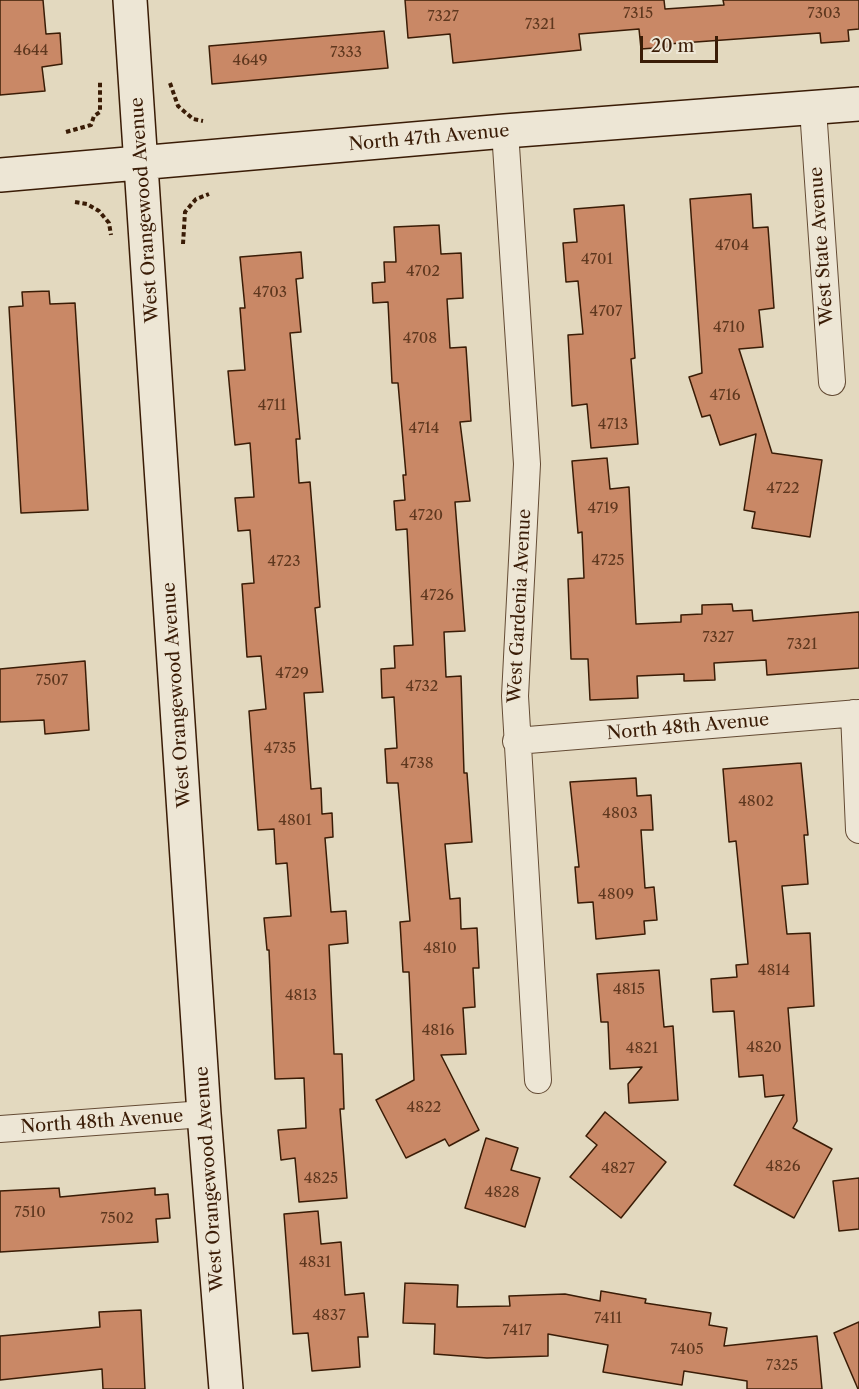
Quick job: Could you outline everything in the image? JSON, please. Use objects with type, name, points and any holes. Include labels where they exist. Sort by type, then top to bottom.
[{"type":"street","name":"West Orangewood Avenue","points":[[130,0],[204,1114],[226,1389]]},
{"type":"street","name":"North 47th Avenue","points":[[0,175],[505,131],[859,104]]},
{"type":"street","name":"West State Avenue","points":[[813,109],[832,382]]},
{"type":"street","name":"West Gardenia Avenue","points":[[505,131],[526,465],[515,696],[516,741],[538,1080]]},
{"type":"street","name":"North 48th Avenue","points":[[516,741],[857,713]]},
{"type":"street","points":[[857,713],[859,830]]},
{"type":"street","name":"North 48th Avenue","points":[[0,1129],[204,1114]]},
{"type":"path","points":[[66,132],[91,125],[94,116],[100,112],[100,82]]},
{"type":"path","points":[[170,83],[178,106],[193,119],[203,121]]},
{"type":"path","points":[[183,244],[185,212],[196,199],[209,194]]},
{"type":"path","points":[[75,202],[87,204],[99,211],[109,223],[111,235]]},
{"type":"building","points":[[0,0],[43,0],[46,34],[60,33],[62,64],[42,67],[45,91],[0,95]]},
{"type":"building","points":[[405,0],[664,0],[665,9],[724,5],[723,0],[859,0],[859,29],[848,30],[849,41],[821,43],[820,33],[668,44],[668,47],[641,49],[639,29],[579,34],[581,50],[453,63],[450,34],[408,38]]},
{"type":"building","points":[[384,31],[388,68],[212,84],[209,46]]},
{"type":"building","points":[[751,194],[753,228],[768,227],[774,308],[759,310],[763,347],[739,349],[772,453],[822,460],[810,537],[752,528],[755,512],[744,510],[756,434],[720,445],[710,415],[702,417],[689,377],[702,373],[690,199]]},
{"type":"building","points":[[624,205],[635,358],[631,359],[638,444],[591,448],[587,404],[572,406],[568,335],[583,334],[578,281],[566,282],[563,243],[577,242],[574,209]]},
{"type":"building","points":[[439,225],[441,254],[461,253],[463,298],[447,299],[450,348],[466,347],[471,421],[460,422],[470,501],[455,502],[465,631],[444,632],[446,677],[461,676],[464,773],[467,773],[472,842],[445,844],[450,899],[460,898],[461,929],[477,928],[479,968],[473,968],[475,1007],[463,1008],[466,1054],[441,1055],[479,1130],[449,1146],[445,1139],[406,1158],[376,1100],[414,1080],[409,972],[403,972],[400,922],[410,921],[398,783],[387,783],[385,749],[397,748],[394,697],[382,698],[381,669],[395,668],[394,646],[413,645],[407,529],[396,530],[394,501],[405,500],[403,475],[406,475],[398,383],[392,383],[388,302],[373,303],[372,283],[385,282],[384,262],[396,262],[394,227]]},
{"type":"building","points":[[301,252],[303,278],[296,279],[301,332],[290,333],[300,439],[296,439],[299,483],[310,482],[320,607],[315,608],[323,692],[304,693],[311,789],[321,788],[322,814],[332,813],[333,837],[325,838],[331,912],[346,911],[348,943],[329,945],[334,1054],[342,1054],[344,1109],[340,1109],[347,1198],[299,1202],[295,1158],[281,1160],[278,1130],[306,1128],[304,1078],[275,1079],[269,950],[267,950],[264,918],[291,916],[287,863],[276,864],[274,829],[258,830],[249,711],[266,709],[261,656],[247,657],[242,584],[254,583],[250,530],[238,531],[235,498],[254,497],[250,443],[235,445],[228,371],[245,370],[240,308],[245,308],[240,257]]},
{"type":"building","points":[[49,291],[50,304],[75,303],[88,510],[21,513],[9,307],[23,306],[22,292]]},
{"type":"building","points":[[607,458],[610,489],[629,487],[636,624],[681,622],[681,615],[702,614],[702,605],[732,604],[733,611],[752,610],[753,621],[859,612],[859,668],[767,675],[766,660],[714,663],[715,680],[684,681],[684,674],[637,676],[638,698],[590,700],[588,659],[571,659],[568,579],[584,578],[582,532],[578,533],[572,461]]},
{"type":"building","points":[[85,661],[89,730],[45,734],[44,720],[0,722],[0,669]]},
{"type":"building","points":[[801,763],[808,835],[804,835],[808,884],[782,886],[787,934],[810,933],[814,1006],[788,1008],[797,1121],[793,1128],[832,1149],[794,1218],[734,1185],[784,1095],[765,1097],[763,1075],[739,1077],[734,1011],[713,1012],[711,979],[737,977],[736,965],[748,964],[736,841],[729,842],[723,769]]},
{"type":"building","points":[[636,778],[637,796],[651,795],[653,830],[641,830],[645,888],[654,887],[657,920],[644,921],[645,934],[596,939],[593,902],[578,903],[575,867],[579,867],[570,782]]},
{"type":"building","points":[[659,970],[664,1027],[673,1026],[678,1100],[629,1103],[628,1084],[642,1067],[610,1069],[608,1022],[601,1022],[597,974]]},
{"type":"building","points":[[605,1112],[666,1162],[621,1218],[570,1177],[597,1145],[586,1136]]},
{"type":"building","points":[[486,1138],[518,1148],[511,1170],[540,1178],[525,1227],[465,1208]]},
{"type":"building","points":[[859,1178],[859,1229],[839,1231],[833,1181]]},
{"type":"building","points":[[59,1188],[60,1197],[155,1188],[155,1195],[168,1194],[170,1218],[156,1219],[158,1242],[0,1252],[0,1191]]},
{"type":"building","points":[[318,1211],[321,1244],[341,1242],[345,1295],[364,1293],[368,1337],[358,1337],[360,1367],[312,1371],[308,1333],[293,1334],[284,1214]]},
{"type":"building","points":[[405,1283],[458,1285],[457,1307],[510,1306],[509,1296],[565,1294],[600,1301],[601,1291],[646,1299],[645,1303],[711,1313],[709,1325],[727,1328],[724,1346],[817,1336],[822,1389],[747,1389],[747,1381],[684,1371],[682,1385],[603,1372],[608,1345],[548,1334],[548,1356],[487,1358],[434,1354],[435,1324],[403,1323]]},
{"type":"building","points":[[141,1310],[145,1389],[103,1389],[102,1369],[0,1380],[0,1336],[100,1327],[99,1312]]},
{"type":"building","points":[[859,1322],[859,1389],[858,1389],[834,1333]]}]
